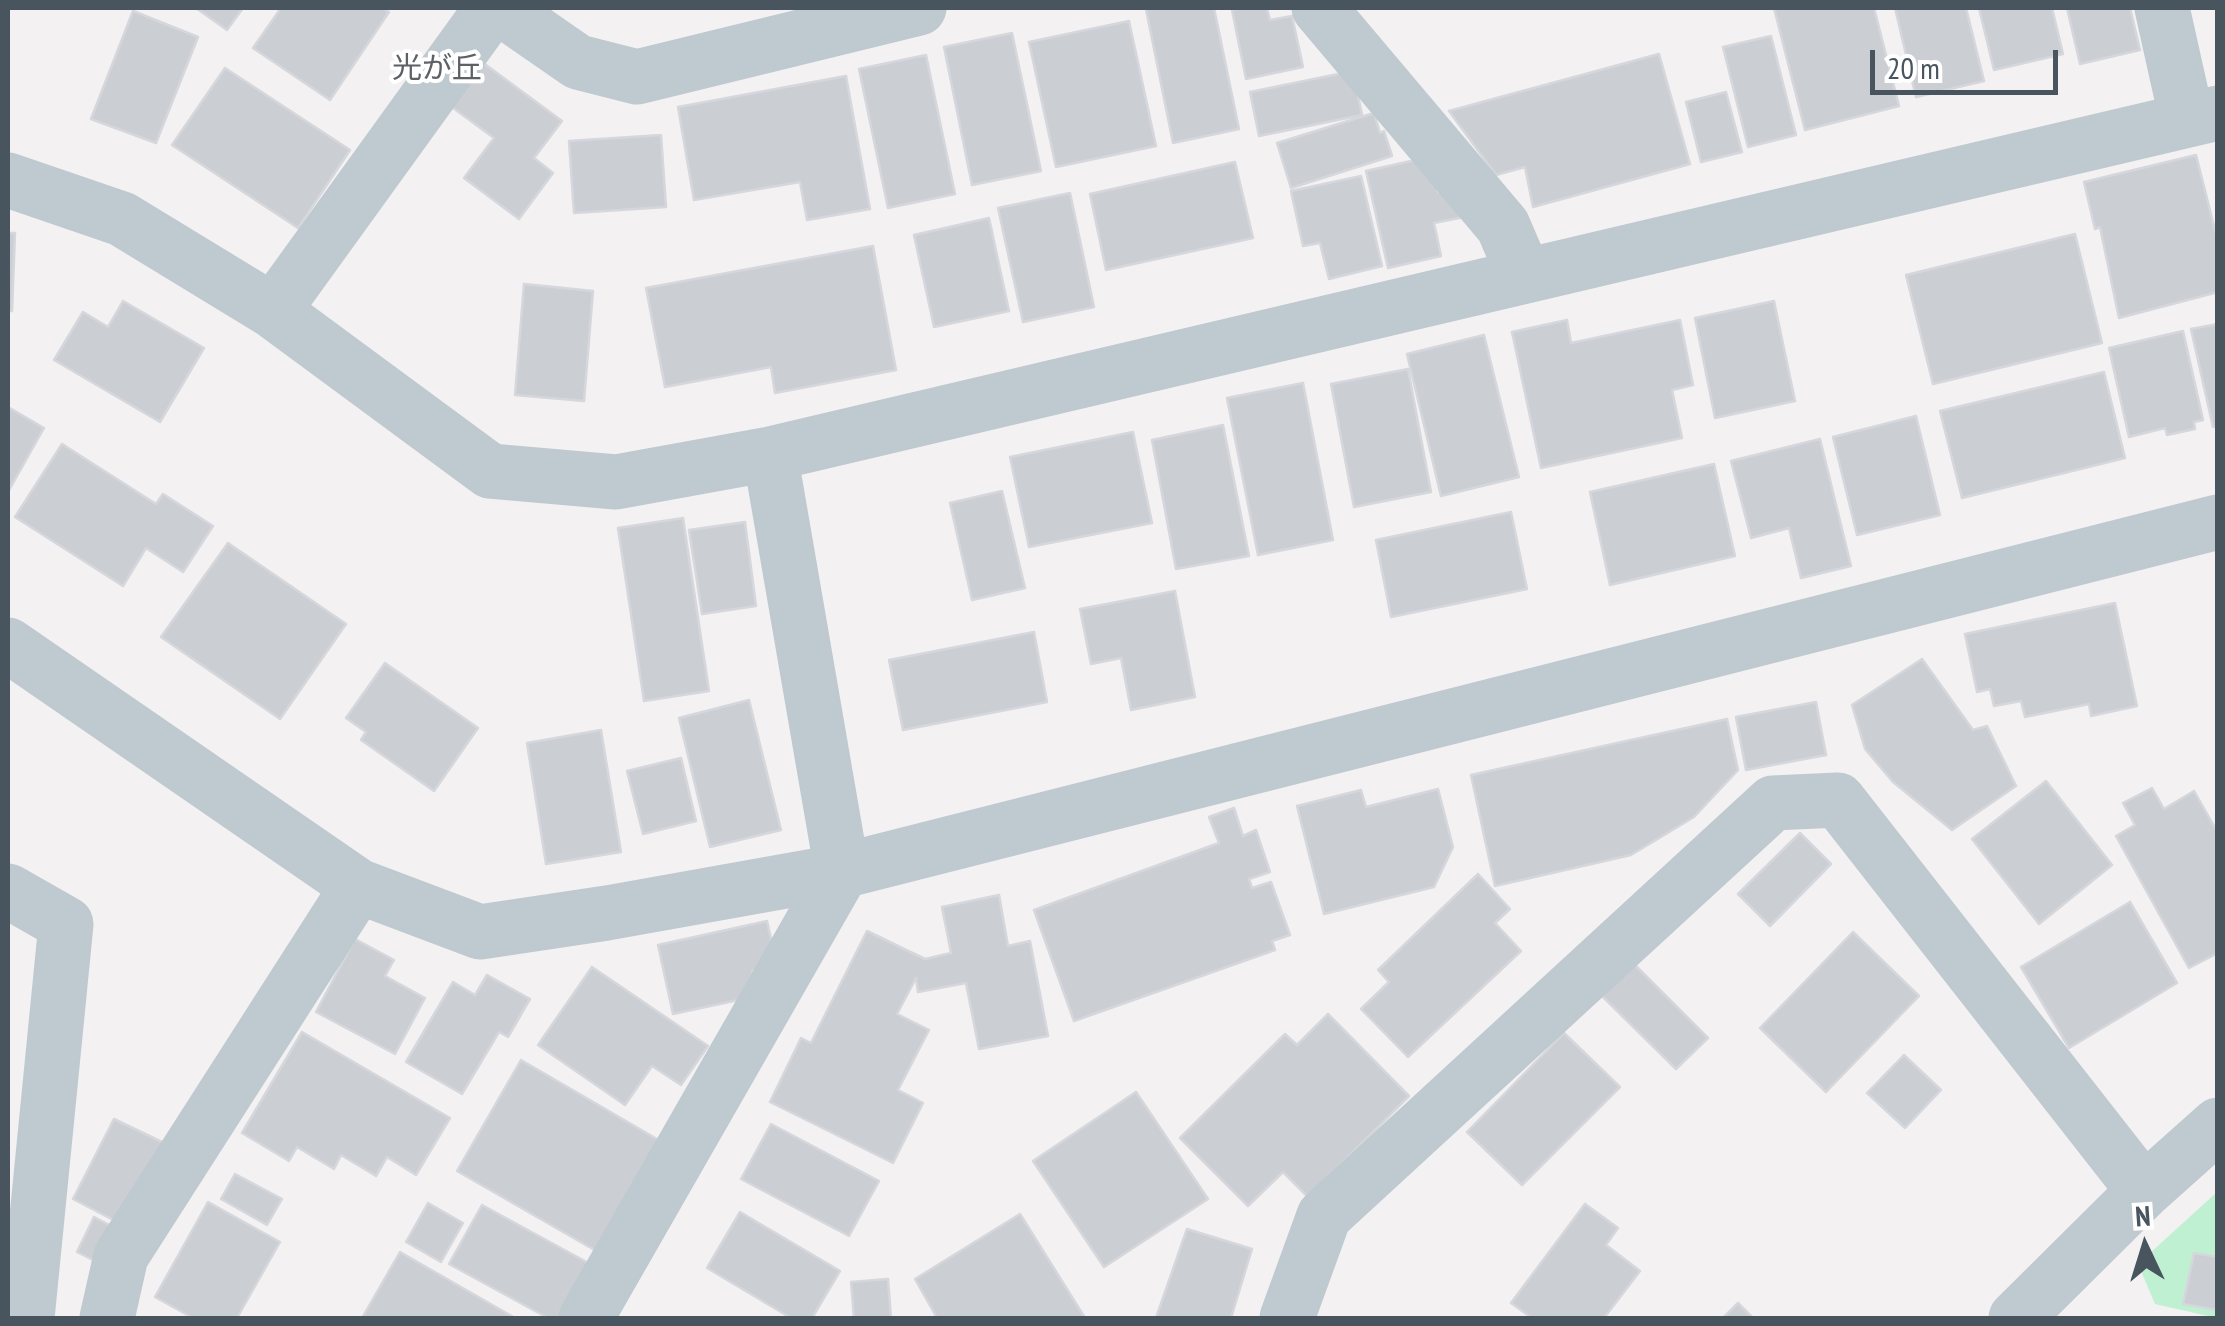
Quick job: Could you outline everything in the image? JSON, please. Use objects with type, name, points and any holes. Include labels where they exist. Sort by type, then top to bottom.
[{"type":"street","points":[[273,311],[492,8]]},
{"type":"street","points":[[500,8],[578,62],[636,77],[919,8]]},
{"type":"street","points":[[1319,8],[1503,226],[1524,275]]},
{"type":"street","points":[[8,180],[122,218],[273,311],[490,471],[616,482],[770,454],[2202,117],[2162,8]]},
{"type":"street","points":[[586,1318],[842,871],[770,454]]},
{"type":"street","points":[[8,645],[358,886],[480,932],[607,914],[842,871],[2218,522]]},
{"type":"street","points":[[1287,1318],[1324,1216],[1772,803],[1838,800],[2144,1190]]},
{"type":"street","points":[[107,1318],[121,1256],[358,886]]},
{"type":"street","points":[[8,891],[66,924],[26,1318]]},
{"type":"street","points":[[2016,1318],[2144,1190],[2218,1125]]},
{"type":"green space","points":[[2217,1192],[2217,1318],[2155,1304],[2138,1264]]},
{"type":"building","points":[[196,8],[243,8],[227,30]]},
{"type":"building","points":[[281,8],[382,8],[389,12],[330,100],[253,48]]},
{"type":"building","points":[[1214,8],[1239,129],[1173,143],[1146,9]]},
{"type":"building","points":[[1267,8],[1270,20],[1292,16],[1303,67],[1246,79],[1232,10]]},
{"type":"building","points":[[1774,8],[1874,8],[1899,106],[1805,130]]},
{"type":"building","points":[[1895,8],[1966,8],[1984,81],[1916,97]]},
{"type":"building","points":[[1979,8],[2052,8],[2063,54],[1994,70]]},
{"type":"building","points":[[2067,8],[2130,8],[2140,50],[2080,64]]},
{"type":"building","points":[[133,11],[198,37],[156,143],[91,119]]},
{"type":"building","points":[[1129,21],[1156,146],[1056,167],[1029,42]]},
{"type":"building","points":[[1012,33],[1041,171],[972,185],[944,47]]},
{"type":"building","points":[[1771,36],[1796,135],[1748,147],[1723,47]]},
{"type":"building","points":[[1659,54],[1690,164],[1533,207],[1525,167],[1496,175],[1449,111]]},
{"type":"building","points":[[926,55],[955,194],[888,208],[859,69]]},
{"type":"building","points":[[482,62],[562,121],[534,158],[553,173],[519,219],[464,178],[494,138],[449,105]]},
{"type":"building","points":[[225,68],[350,150],[298,228],[172,145]]},
{"type":"building","points":[[1353,71],[1362,115],[1259,136],[1250,92]]},
{"type":"building","points":[[846,76],[870,209],[807,220],[800,182],[694,200],[678,107]]},
{"type":"building","points":[[1726,92],[1742,152],[1701,162],[1686,102]]},
{"type":"building","points":[[1374,113],[1392,156],[1291,188],[1277,143]]},
{"type":"building","points":[[661,135],[666,207],[574,213],[569,141]]},
{"type":"building","points":[[2196,155],[2218,242],[2218,292],[2119,318],[2100,227],[2095,229],[2084,182]]},
{"type":"building","points":[[1420,159],[1434,173],[1438,192],[1447,190],[1464,217],[1434,223],[1441,256],[1388,268],[1366,171]]},
{"type":"building","points":[[1235,162],[1253,238],[1106,270],[1090,194]]},
{"type":"building","points":[[1361,176],[1382,266],[1329,279],[1320,243],[1303,246],[1291,191]]},
{"type":"building","points":[[1070,193],[1094,307],[1023,322],[998,208]]},
{"type":"building","points":[[989,218],[1009,311],[934,327],[914,235]]},
{"type":"building","points":[[8,233],[15,233],[12,311],[8,311]]},
{"type":"building","points":[[2075,234],[2102,343],[1933,384],[1906,275]]},
{"type":"building","points":[[873,246],[896,370],[775,393],[771,367],[665,387],[646,288]]},
{"type":"building","points":[[524,284],[593,291],[584,401],[515,395]]},
{"type":"building","points":[[123,301],[204,348],[160,422],[54,360],[83,312],[108,327]]},
{"type":"building","points":[[1774,301],[1795,401],[1715,418],[1695,318]]},
{"type":"building","points":[[1567,320],[1571,343],[1680,320],[1693,385],[1672,390],[1682,438],[1541,468],[1512,332]]},
{"type":"building","points":[[2218,324],[2218,426],[2213,427],[2191,329]]},
{"type":"building","points":[[2183,331],[2203,420],[2194,422],[2195,429],[2167,435],[2165,428],[2129,437],[2109,348]]},
{"type":"building","points":[[1484,335],[1519,477],[1441,496],[1407,354]]},
{"type":"building","points":[[1408,369],[1431,492],[1354,507],[1331,384]]},
{"type":"building","points":[[2104,372],[2125,458],[1962,498],[1940,411]]},
{"type":"building","points":[[1303,383],[1333,540],[1258,555],[1227,398]]},
{"type":"building","points":[[8,407],[44,428],[8,492]]},
{"type":"building","points":[[1916,416],[1940,515],[1857,535],[1833,437]]},
{"type":"building","points":[[1223,425],[1249,556],[1176,569],[1152,440]]},
{"type":"building","points":[[1133,432],[1152,523],[1029,547],[1010,457]]},
{"type":"building","points":[[1820,439],[1851,566],[1801,578],[1789,528],[1751,538],[1731,461]]},
{"type":"building","points":[[62,444],[156,504],[163,494],[213,526],[183,572],[146,548],[123,586],[15,517]]},
{"type":"building","points":[[1714,464],[1735,556],[1610,585],[1590,492]]},
{"type":"building","points":[[1002,491],[1025,588],[972,600],[950,503]]},
{"type":"building","points":[[1511,512],[1527,589],[1391,617],[1376,540]]},
{"type":"building","points":[[683,518],[709,691],[644,701],[618,528]]},
{"type":"building","points":[[745,522],[756,606],[702,614],[689,530]]},
{"type":"building","points":[[228,543],[346,624],[280,719],[161,637]]},
{"type":"building","points":[[1175,591],[1195,697],[1131,710],[1121,658],[1091,664],[1080,609]]},
{"type":"building","points":[[2115,603],[2137,706],[2091,716],[2089,704],[2025,717],[2021,701],[1994,706],[1990,689],[1977,692],[1965,634]]},
{"type":"building","points":[[1034,632],[1047,702],[903,730],[889,660]]},
{"type":"building","points":[[1922,659],[1973,730],[1987,726],[2016,786],[1952,830],[1893,782],[1865,749],[1852,705]]},
{"type":"building","points":[[385,663],[478,728],[434,791],[361,740],[366,732],[346,718]]},
{"type":"building","points":[[749,700],[781,830],[710,847],[679,718]]},
{"type":"building","points":[[1816,702],[1826,755],[1746,770],[1736,717]]},
{"type":"building","points":[[1727,719],[1738,770],[1694,817],[1631,855],[1495,886],[1471,775]]},
{"type":"building","points":[[601,730],[621,852],[546,864],[527,743]]},
{"type":"building","points":[[681,758],[696,821],[643,834],[627,771]]},
{"type":"building","points":[[2046,781],[2112,865],[2039,924],[1972,839]]},
{"type":"building","points":[[2152,788],[2164,809],[2194,791],[2218,833],[2218,953],[2189,968],[2116,836],[2135,825],[2123,803]]},
{"type":"building","points":[[1438,789],[1453,847],[1434,887],[1324,914],[1297,806],[1361,790],[1366,807]]},
{"type":"building","points":[[1234,808],[1243,836],[1256,830],[1270,872],[1249,879],[1252,888],[1271,882],[1290,935],[1272,941],[1275,950],[1074,1021],[1034,910],[1219,843],[1209,817]]},
{"type":"building","points":[[1800,833],[1831,864],[1770,926],[1738,894]]},
{"type":"building","points":[[1478,874],[1510,909],[1495,923],[1521,951],[1408,1057],[1361,1009],[1389,982],[1378,970]]},
{"type":"building","points":[[999,895],[1008,946],[1030,941],[1048,1036],[979,1049],[966,983],[918,992],[916,978],[897,1014],[929,1030],[898,1090],[923,1103],[893,1163],[770,1102],[801,1038],[811,1043],[867,931],[925,959],[951,953],[942,907]]},
{"type":"building","points":[[2130,902],[2177,983],[2069,1048],[2021,967]]},
{"type":"building","points":[[767,921],[777,966],[752,971],[757,996],[673,1014],[658,945]]},
{"type":"building","points":[[1853,932],[1919,996],[1826,1092],[1760,1028]]},
{"type":"building","points":[[355,939],[394,960],[385,976],[425,998],[395,1054],[316,1012]]},
{"type":"building","points":[[1633,963],[1708,1038],[1676,1069],[1601,995]]},
{"type":"building","points":[[592,967],[708,1046],[681,1085],[652,1066],[625,1105],[538,1045]]},
{"type":"building","points":[[487,975],[530,999],[508,1037],[499,1032],[462,1094],[406,1062],[453,982],[475,995]]},
{"type":"building","points":[[1328,1014],[1409,1096],[1308,1197],[1283,1172],[1248,1206],[1180,1138],[1285,1034],[1297,1045]]},
{"type":"building","points":[[302,1032],[450,1118],[416,1175],[387,1157],[376,1176],[341,1155],[334,1169],[297,1147],[289,1161],[242,1133]]},
{"type":"building","points":[[1564,1033],[1620,1087],[1522,1185],[1467,1132]]},
{"type":"building","points":[[1904,1055],[1941,1090],[1905,1128],[1867,1093]]},
{"type":"building","points":[[521,1060],[662,1142],[598,1252],[457,1171]]},
{"type":"building","points":[[1136,1092],[1208,1199],[1104,1267],[1033,1161]]},
{"type":"building","points":[[114,1119],[164,1143],[123,1225],[73,1199]]},
{"type":"building","points":[[771,1124],[879,1181],[849,1236],[741,1179]]},
{"type":"building","points":[[235,1174],[282,1199],[267,1225],[221,1199]]},
{"type":"building","points":[[208,1202],[280,1242],[237,1318],[193,1318],[155,1297]]},
{"type":"building","points":[[428,1203],[463,1223],[441,1262],[406,1242]]},
{"type":"building","points":[[1585,1204],[1618,1228],[1606,1245],[1640,1271],[1604,1318],[1532,1318],[1511,1303]]},
{"type":"building","points":[[482,1205],[592,1265],[562,1318],[548,1318],[449,1264]]},
{"type":"building","points":[[740,1212],[840,1271],[812,1318],[791,1318],[707,1268]]},
{"type":"building","points":[[1020,1214],[1085,1318],[937,1318],[915,1279]]},
{"type":"building","points":[[94,1217],[119,1230],[103,1265],[77,1252]]},
{"type":"building","points":[[1187,1229],[1252,1249],[1231,1318],[1156,1318]]},
{"type":"building","points":[[400,1252],[515,1318],[362,1318]]},
{"type":"building","points":[[2194,1253],[2218,1257],[2218,1310],[2183,1304]]},
{"type":"building","points":[[888,1279],[891,1318],[854,1318],[851,1282]]},
{"type":"building","points":[[1738,1303],[1753,1318],[1723,1318]]},
{"type":"district","name":"光が丘","points":[[437,69]]}]
